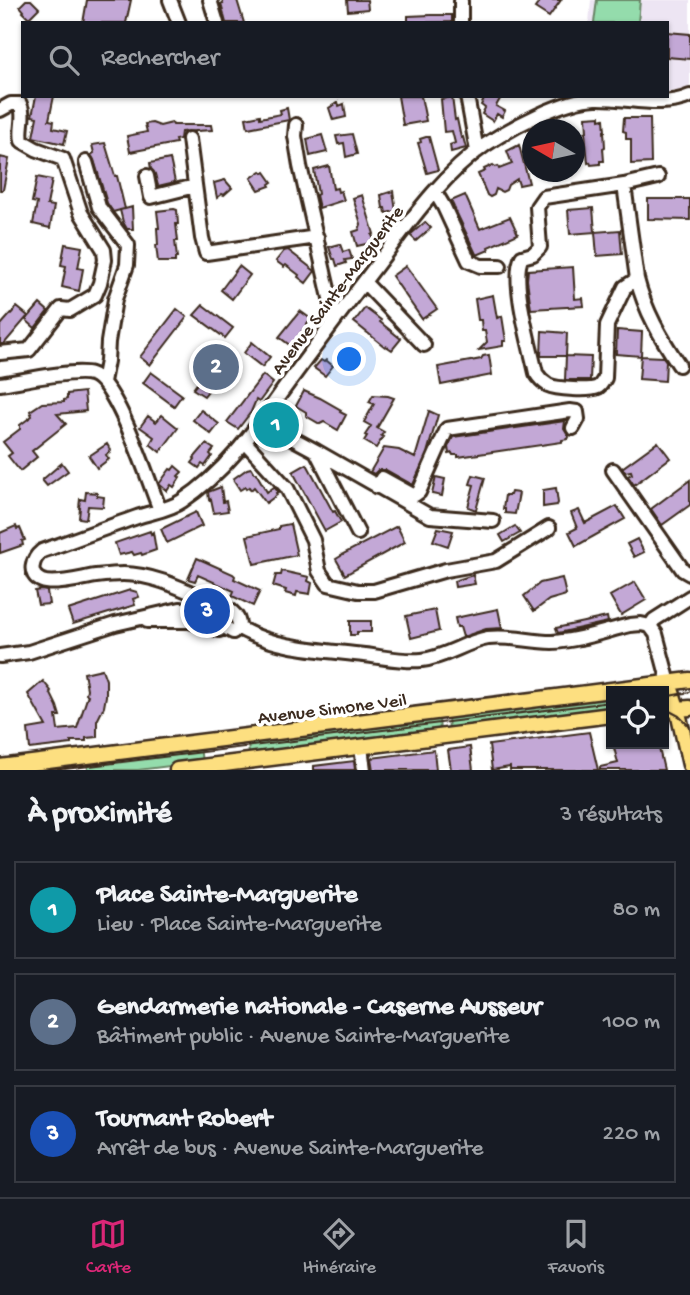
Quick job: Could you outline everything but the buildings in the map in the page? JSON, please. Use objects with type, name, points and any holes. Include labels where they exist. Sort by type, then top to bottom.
[{"type":"main road","name":"Avenue Simone Veil","points":[[0,767],[690,680]]},
{"type":"main road","points":[[669,683],[690,765]]},
{"type":"main road","points":[[177,770],[227,767],[606,716]]},
{"type":"main road","points":[[224,740],[227,767]]},
{"type":"street","points":[[170,0],[178,21]]},
{"type":"street","points":[[210,0],[216,21]]},
{"type":"street","points":[[460,21],[461,1]]},
{"type":"street","name":"Avenue Sainte-Marguerite","points":[[236,630],[239,620],[232,611],[153,578],[124,574],[49,582],[39,580],[34,573],[33,561],[43,551],[177,504],[201,487],[228,462],[255,430],[417,213],[477,151],[530,120],[572,102],[606,98],[665,103],[690,96]]},
{"type":"street","points":[[467,98],[477,151]]},
{"type":"street","points":[[0,110],[22,100],[19,132],[22,141],[63,159],[81,213],[104,250],[105,260],[95,295],[70,310],[61,309],[29,350],[0,353]]},
{"type":"street","points":[[296,125],[300,166],[335,320]]},
{"type":"street","points":[[189,139],[206,253],[317,237]]},
{"type":"street","points":[[86,162],[100,207],[128,245],[127,265],[115,299],[103,382]]},
{"type":"street","points":[[147,176],[151,197],[195,186]]},
{"type":"street","points":[[637,279],[625,287],[607,325],[605,378],[600,386],[593,389],[558,388],[540,379],[536,373],[520,302],[518,264],[522,257],[533,254],[540,247],[537,207],[544,197],[658,177]]},
{"type":"street","points":[[624,185],[640,294],[663,341],[679,365]]},
{"type":"street","points":[[435,192],[469,261],[481,266],[500,267]]},
{"type":"street","points":[[364,282],[424,345]]},
{"type":"street","points":[[0,384],[78,372],[93,374],[109,389],[126,422],[160,510]]},
{"type":"street","points":[[255,430],[265,434],[277,430],[281,415],[273,404]]},
{"type":"street","points":[[377,486],[382,478],[411,494],[419,492],[447,429],[570,411],[577,412],[578,419],[573,428]]},
{"type":"street","points":[[277,430],[429,516],[493,521]]},
{"type":"street","points":[[245,442],[287,488],[313,540],[319,571],[328,584],[358,591],[374,591],[446,570],[496,561],[549,528]]},
{"type":"street","points":[[316,451],[358,533]]},
{"type":"street","points":[[613,470],[682,570],[690,574]]},
{"type":"street","points":[[650,626],[654,620],[687,599]]},
{"type":"street","points":[[659,641],[666,620],[687,599]]},
{"type":"street","points":[[0,656],[29,652],[115,624],[170,610],[187,609],[236,630],[284,644],[408,661],[432,659],[489,638],[564,641],[641,624],[654,630],[669,683]]},
{"type":"street","points":[[361,747],[364,770]]},
{"type":"shaded area","points":[[591,0],[690,0],[690,86],[669,92],[669,21],[589,21]]},
{"type":"green space","points":[[597,0],[640,0],[638,21],[594,21]]},
{"type":"green space","points":[[606,697],[606,712],[449,731],[448,716]]},
{"type":"green space","points":[[439,717],[440,732],[249,756],[248,741]]},
{"type":"green space","points":[[200,747],[202,762],[138,770],[88,770],[87,761]]},
{"type":"tram line","points":[[669,696],[690,692]]},
{"type":"tram line","points":[[57,770],[606,703]]},
{"type":"tram line","points":[[669,711],[690,727]]},
{"type":"place","name":"Gendarmerie nationale - Caserne Ausseur","points":[[216,367]]},
{"type":"place","name":"Place Sainte-Marguerite","points":[[276,425]]},
{"type":"place","name":"Tournant Robert","points":[[207,611]]}]
